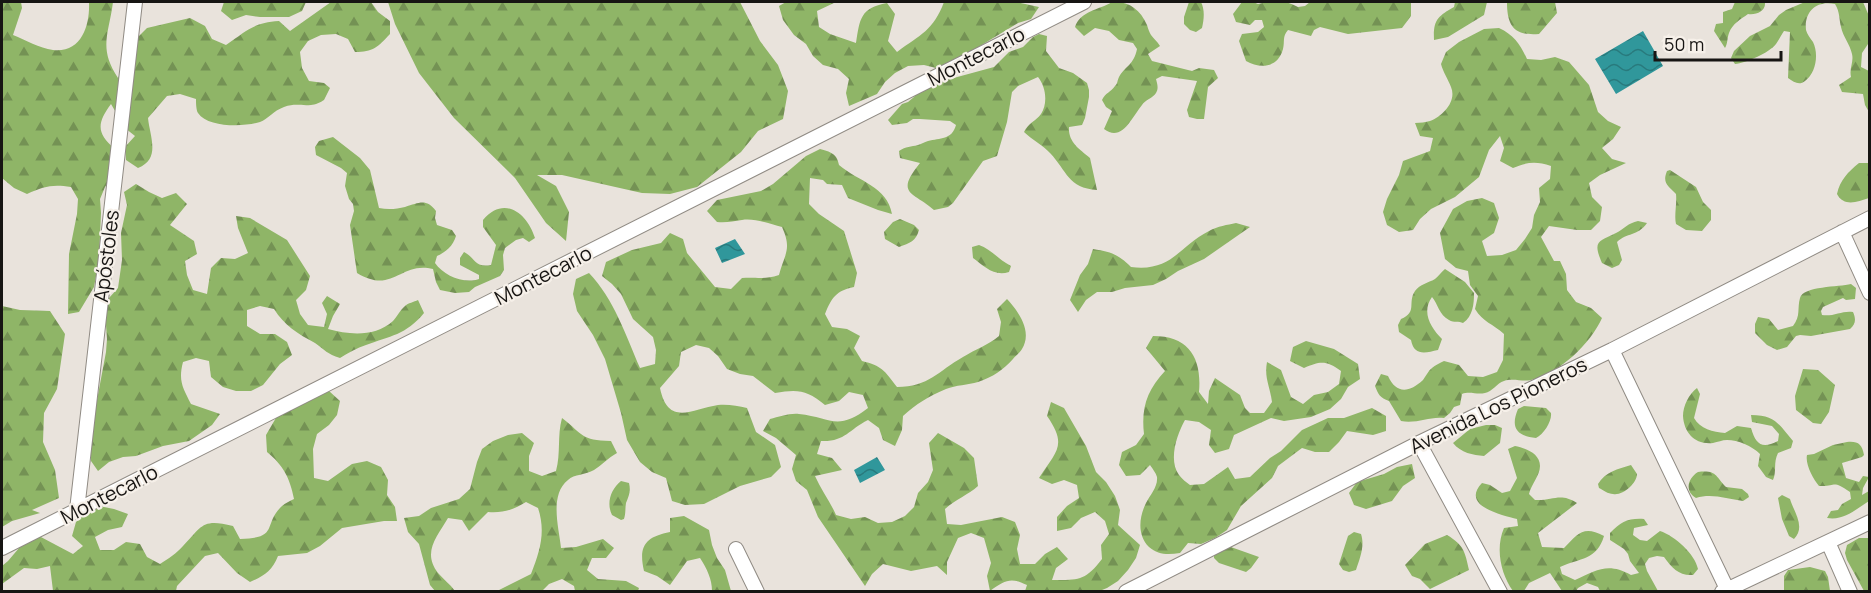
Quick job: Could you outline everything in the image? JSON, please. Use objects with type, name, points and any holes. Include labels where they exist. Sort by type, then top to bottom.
[{"type":"street","name":"Apóstoles","points":[[77,510],[135,2]]},
{"type":"street","name":"Montecarlo","points":[[2,548],[1084,2]]},
{"type":"street","name":"Avenida Los Pioneros","points":[[1126,591],[1419,443],[1612,350],[1869,218]]},
{"type":"street","points":[[1842,232],[1869,293]]},
{"type":"street","points":[[1612,350],[1724,590],[1869,522]]},
{"type":"street","points":[[1419,443],[1500,591]]},
{"type":"street","points":[[1828,542],[1850,591]]},
{"type":"street","points":[[736,549],[757,591]]},
{"type":"green space","points":[[1279,1],[1298,7],[1310,2],[1411,2],[1411,16],[1402,28],[1348,34],[1320,27],[1314,30],[1311,36],[1288,30],[1284,37],[1281,55],[1273,63],[1263,66],[1246,61],[1239,41],[1242,34],[1258,32],[1264,27],[1262,20],[1255,20],[1250,25],[1236,22],[1233,14],[1242,2],[1258,4]]},
{"type":"green space","points":[[2,2],[21,2],[22,8],[13,35],[38,46],[63,50],[71,47],[82,36],[88,20],[89,2],[113,2],[106,41],[108,58],[118,78],[137,38],[147,28],[190,18],[205,26],[212,39],[226,45],[250,28],[262,24],[279,21],[290,31],[331,2],[371,2],[378,12],[390,21],[390,34],[375,48],[361,52],[355,52],[348,39],[336,34],[321,35],[308,41],[300,52],[302,68],[309,81],[324,83],[330,88],[324,100],[313,105],[284,107],[260,122],[245,125],[218,124],[203,118],[198,113],[196,99],[180,94],[167,96],[148,118],[152,153],[150,159],[138,168],[126,160],[125,147],[135,136],[125,128],[111,104],[103,117],[101,128],[104,138],[115,149],[113,175],[100,199],[99,260],[94,287],[79,312],[68,314],[69,254],[78,199],[71,187],[49,186],[27,194],[14,188],[2,178]]},
{"type":"green space","points":[[224,2],[306,2],[302,11],[289,17],[246,15],[232,20],[221,11]]},
{"type":"green space","points":[[388,2],[740,2],[760,41],[778,65],[788,91],[783,119],[758,131],[741,152],[697,187],[670,194],[642,193],[562,175],[537,175],[556,186],[569,212],[566,241],[546,223],[515,178],[454,118],[419,73],[395,24]]},
{"type":"green space","points":[[786,2],[836,2],[817,11],[819,27],[830,34],[856,43],[860,21],[866,12],[887,3],[895,14],[888,41],[897,52],[931,26],[944,2],[1016,2],[1039,7],[1031,19],[1018,23],[980,46],[972,59],[940,69],[924,65],[908,66],[885,82],[877,94],[849,106],[846,93],[849,79],[838,69],[823,65],[813,56],[806,44],[794,35],[783,20],[779,6]]},
{"type":"green space","points":[[1112,2],[1129,5],[1141,15],[1151,35],[1160,46],[1148,54],[1152,61],[1192,71],[1199,68],[1214,70],[1218,78],[1208,87],[1204,119],[1189,117],[1187,110],[1197,81],[1162,76],[1156,79],[1158,87],[1156,93],[1143,103],[1126,127],[1116,133],[1104,129],[1112,111],[1102,100],[1116,85],[1121,73],[1132,62],[1137,49],[1133,43],[1119,40],[1109,31],[1095,28],[1084,36],[1075,27],[1085,14]]},
{"type":"green space","points":[[1189,2],[1201,2],[1203,8],[1202,28],[1196,32],[1184,24]]},
{"type":"green space","points":[[1455,2],[1487,2],[1484,15],[1448,37],[1434,40],[1434,28],[1438,19],[1454,7]]},
{"type":"green space","points":[[1507,2],[1555,2],[1557,13],[1539,34],[1523,33],[1514,28],[1511,23],[1508,17]]},
{"type":"green space","points":[[1735,2],[1765,2],[1765,5],[1760,12],[1748,14],[1734,24],[1725,48],[1714,31],[1716,24],[1723,23],[1723,12],[1732,9]]},
{"type":"green space","points":[[1805,2],[1863,2],[1869,16],[1870,41],[1862,53],[1861,67],[1869,71],[1869,112],[1863,94],[1842,92],[1839,85],[1851,77],[1852,57],[1835,4],[1817,5],[1807,17],[1806,30],[1815,47],[1816,58],[1812,73],[1803,82],[1796,83],[1788,78],[1790,32],[1784,31],[1773,47],[1757,57],[1735,64],[1731,58],[1734,51],[1750,36],[1770,26],[1786,10]]},
{"type":"green space","points":[[1499,28],[1516,41],[1527,59],[1541,60],[1555,57],[1569,62],[1589,85],[1598,112],[1608,121],[1621,127],[1613,139],[1602,148],[1612,159],[1626,163],[1600,175],[1589,183],[1592,197],[1602,207],[1600,221],[1591,230],[1549,226],[1541,237],[1554,261],[1560,261],[1566,274],[1567,290],[1576,302],[1591,308],[1602,318],[1597,328],[1573,356],[1542,377],[1525,381],[1504,381],[1485,393],[1462,394],[1460,405],[1454,407],[1444,418],[1401,421],[1389,401],[1381,397],[1376,389],[1375,386],[1381,374],[1388,376],[1395,386],[1403,390],[1418,384],[1431,369],[1444,361],[1459,365],[1468,376],[1483,377],[1497,372],[1503,360],[1504,334],[1485,320],[1475,309],[1478,296],[1470,285],[1468,271],[1456,268],[1445,259],[1440,233],[1453,209],[1467,201],[1482,198],[1494,203],[1499,218],[1494,233],[1482,241],[1487,256],[1502,255],[1516,250],[1532,228],[1534,215],[1540,202],[1539,188],[1550,179],[1551,166],[1532,163],[1513,168],[1500,161],[1504,148],[1500,136],[1489,150],[1479,177],[1455,197],[1431,209],[1420,219],[1413,230],[1399,232],[1387,225],[1383,212],[1403,161],[1430,151],[1433,138],[1420,136],[1415,123],[1435,119],[1444,112],[1452,98],[1451,87],[1441,64],[1446,52],[1459,42],[1484,29]]},
{"type":"green space","points":[[1039,34],[1047,36],[1046,51],[1059,68],[1073,73],[1087,83],[1089,97],[1085,118],[1082,125],[1069,127],[1069,132],[1075,145],[1090,158],[1097,190],[1087,189],[1074,182],[1047,150],[1024,132],[1041,114],[1045,105],[1044,90],[1038,77],[1018,86],[1012,92],[1007,122],[997,156],[983,161],[953,203],[948,207],[934,210],[914,196],[908,187],[912,173],[920,163],[900,158],[899,151],[906,147],[945,138],[952,133],[956,125],[950,121],[913,119],[907,123],[892,125],[888,120],[902,104],[908,102],[918,91],[936,80],[950,79],[994,67],[1009,52],[1023,47]]},
{"type":"green space","points":[[333,137],[360,158],[370,170],[379,208],[396,209],[418,203],[429,204],[436,211],[437,225],[452,230],[456,236],[455,240],[449,248],[437,256],[435,263],[449,275],[461,280],[479,279],[479,275],[460,265],[460,258],[464,252],[478,264],[491,265],[496,245],[483,227],[483,220],[499,209],[507,208],[521,215],[535,238],[529,242],[523,238],[516,240],[505,248],[504,270],[500,276],[469,292],[455,293],[440,290],[433,269],[412,269],[379,281],[357,273],[350,225],[354,211],[345,186],[347,173],[316,155],[315,147],[319,141]]},
{"type":"green space","points":[[820,149],[832,154],[837,158],[839,165],[878,191],[889,205],[892,214],[848,198],[842,185],[827,184],[823,180],[810,178],[809,204],[819,214],[844,231],[857,273],[854,287],[835,296],[825,314],[832,327],[847,329],[860,336],[854,348],[862,361],[882,370],[897,387],[925,381],[999,336],[1001,322],[997,309],[1007,299],[1023,322],[1026,335],[1021,350],[997,373],[978,382],[940,392],[903,416],[902,430],[895,446],[883,440],[879,428],[868,420],[836,440],[821,441],[817,454],[832,458],[842,470],[815,476],[836,515],[851,519],[865,517],[878,523],[892,522],[905,516],[914,507],[918,493],[928,482],[933,470],[929,443],[938,433],[964,448],[974,458],[978,486],[945,509],[947,524],[961,525],[1002,517],[1015,522],[1020,535],[1017,549],[1020,564],[1035,564],[1057,547],[1068,559],[1056,568],[1052,580],[1081,578],[1091,572],[1102,559],[1101,545],[1109,534],[1105,521],[1095,512],[1081,518],[1071,528],[1057,531],[1057,517],[1079,498],[1077,485],[1064,480],[1052,484],[1039,478],[1055,454],[1058,442],[1057,435],[1047,416],[1051,402],[1064,408],[1086,446],[1096,472],[1115,496],[1120,510],[1118,525],[1140,545],[1136,558],[1118,581],[1097,592],[1025,591],[1027,585],[1012,580],[990,591],[987,576],[991,563],[984,538],[971,533],[958,538],[947,562],[947,575],[937,566],[911,571],[883,564],[872,574],[865,586],[818,517],[807,490],[796,481],[792,469],[796,455],[776,438],[763,431],[770,419],[792,414],[834,421],[848,419],[868,408],[863,395],[849,392],[839,401],[825,405],[813,396],[802,392],[775,393],[753,376],[727,369],[709,348],[696,345],[681,352],[679,366],[660,388],[664,400],[669,408],[682,413],[718,405],[747,408],[756,432],[775,445],[781,467],[771,477],[740,486],[704,504],[685,505],[672,501],[666,478],[652,472],[640,462],[627,440],[605,359],[577,311],[573,294],[576,279],[589,273],[606,294],[640,368],[655,364],[656,350],[653,337],[633,319],[621,294],[602,276],[606,262],[632,250],[661,243],[670,233],[683,239],[687,253],[715,287],[731,289],[742,278],[765,278],[779,275],[787,246],[782,227],[752,220],[717,222],[707,211],[717,200],[761,191],[773,184],[806,156]]},
{"type":"green space","points":[[1859,163],[1869,163],[1869,198],[1860,201],[1843,201],[1837,194],[1842,180]]},
{"type":"green space","points":[[1670,170],[1696,187],[1703,202],[1711,210],[1711,220],[1702,231],[1686,230],[1676,224],[1676,194],[1665,179],[1667,171]]},
{"type":"green space","points":[[136,184],[162,198],[176,193],[187,204],[170,225],[194,241],[197,254],[185,261],[193,290],[207,294],[211,268],[221,258],[235,259],[248,253],[236,216],[250,218],[287,240],[310,276],[306,290],[296,300],[300,314],[308,325],[324,327],[327,314],[322,303],[327,296],[340,304],[328,329],[345,333],[378,330],[393,321],[406,305],[418,300],[424,313],[404,330],[340,358],[292,329],[274,309],[260,306],[247,310],[247,326],[260,334],[275,334],[287,342],[292,355],[280,364],[263,385],[251,391],[236,391],[223,387],[211,377],[209,361],[196,358],[183,362],[181,379],[191,404],[220,414],[212,425],[189,441],[163,446],[136,456],[123,457],[109,462],[98,471],[91,461],[91,432],[106,352],[105,311],[109,298],[118,288],[122,260],[121,233],[127,205],[124,192]]},
{"type":"green space","points":[[900,219],[914,225],[919,230],[912,241],[899,247],[885,239],[884,232],[893,222]]},
{"type":"green space","points":[[1638,221],[1647,223],[1640,230],[1617,242],[1622,260],[1619,265],[1612,268],[1602,263],[1598,250],[1601,240]]},
{"type":"green space","points":[[1236,223],[1250,227],[1204,259],[1166,279],[1153,285],[1112,292],[1097,292],[1086,300],[1078,312],[1070,300],[1093,249],[1114,254],[1131,267],[1156,266],[1174,257],[1209,231]]},
{"type":"green space","points":[[979,245],[1011,266],[1009,272],[994,272],[973,258],[972,247]]},
{"type":"green space","points":[[1445,269],[1465,282],[1474,293],[1472,310],[1463,323],[1451,321],[1443,315],[1432,297],[1427,314],[1434,330],[1442,339],[1438,350],[1417,351],[1411,340],[1399,332],[1398,325],[1411,310],[1415,291],[1435,279]]},
{"type":"green space","points":[[1851,284],[1856,288],[1855,299],[1843,298],[1823,307],[1821,311],[1822,315],[1853,312],[1855,321],[1850,329],[1811,336],[1796,336],[1787,347],[1777,350],[1767,345],[1755,333],[1758,317],[1769,319],[1778,330],[1793,326],[1798,315],[1800,298],[1808,291]]},
{"type":"green space","points":[[2,306],[20,310],[50,311],[65,334],[57,389],[44,413],[43,442],[55,470],[59,498],[32,510],[40,513],[12,521],[2,527]]},
{"type":"green space","points":[[1153,336],[1176,340],[1191,351],[1198,369],[1199,392],[1208,404],[1209,391],[1215,378],[1240,395],[1245,408],[1250,413],[1264,413],[1272,402],[1267,377],[1267,362],[1281,370],[1291,397],[1303,404],[1314,395],[1328,392],[1339,384],[1341,371],[1327,363],[1304,368],[1290,361],[1293,347],[1306,341],[1334,349],[1358,364],[1360,379],[1348,387],[1341,399],[1330,409],[1311,417],[1284,421],[1271,418],[1234,435],[1229,449],[1215,453],[1209,445],[1211,430],[1199,422],[1185,420],[1179,432],[1174,462],[1179,475],[1190,485],[1204,484],[1228,467],[1235,479],[1250,477],[1302,430],[1328,418],[1344,418],[1372,408],[1386,416],[1386,431],[1373,435],[1347,431],[1329,452],[1315,452],[1302,448],[1278,466],[1272,478],[1241,506],[1227,530],[1201,544],[1188,543],[1180,553],[1156,552],[1145,542],[1140,526],[1144,508],[1157,481],[1156,475],[1150,465],[1140,475],[1126,476],[1119,465],[1122,452],[1136,445],[1144,434],[1143,416],[1147,400],[1154,385],[1165,371],[1146,348]]},
{"type":"green space","points":[[1803,369],[1818,370],[1835,385],[1829,412],[1821,424],[1813,423],[1796,410],[1795,396]]},
{"type":"green space","points":[[315,385],[329,391],[340,401],[337,415],[317,434],[313,449],[314,478],[328,481],[352,464],[367,461],[381,467],[388,480],[387,495],[395,507],[397,521],[342,528],[320,546],[307,553],[278,556],[267,572],[250,582],[237,573],[218,553],[205,556],[177,586],[176,591],[53,591],[50,566],[37,569],[24,568],[2,584],[2,566],[25,541],[39,536],[73,554],[83,546],[72,536],[76,522],[99,506],[128,514],[122,527],[108,530],[95,537],[100,550],[114,550],[126,542],[140,544],[147,557],[160,564],[178,551],[199,529],[209,524],[233,526],[240,539],[266,533],[276,513],[283,505],[294,499],[285,473],[267,452],[266,435],[280,411],[300,390]]},
{"type":"green space","points":[[1697,388],[1700,394],[1694,418],[1703,427],[1725,433],[1737,426],[1751,428],[1760,444],[1768,445],[1778,441],[1779,434],[1772,426],[1752,422],[1751,415],[1759,415],[1776,422],[1793,441],[1791,448],[1778,453],[1773,480],[1766,477],[1758,466],[1760,454],[1749,446],[1731,440],[1701,442],[1688,433],[1683,412],[1689,397]]},
{"type":"green space","points":[[1524,406],[1546,408],[1551,413],[1547,427],[1536,438],[1520,433],[1515,426],[1518,409]]},
{"type":"green space","points":[[562,418],[588,438],[611,441],[617,453],[594,470],[571,478],[562,486],[557,503],[561,548],[576,547],[603,539],[614,548],[606,558],[592,558],[587,570],[598,579],[626,581],[639,588],[638,591],[575,591],[574,586],[562,579],[549,584],[542,591],[497,591],[531,574],[537,557],[542,525],[538,508],[526,502],[508,510],[488,512],[469,531],[462,520],[448,518],[433,545],[431,558],[438,573],[455,591],[435,591],[430,585],[419,544],[408,532],[404,518],[419,516],[431,508],[459,499],[470,489],[482,449],[493,441],[508,435],[522,433],[534,443],[529,456],[529,471],[542,476],[556,471]]},
{"type":"green space","points":[[1486,425],[1502,428],[1500,443],[1484,456],[1463,451],[1453,443],[1470,429]]},
{"type":"green space","points":[[1847,442],[1859,444],[1864,455],[1842,463],[1846,478],[1859,482],[1863,476],[1869,477],[1862,495],[1869,491],[1869,501],[1844,516],[1827,518],[1831,511],[1838,510],[1842,504],[1851,499],[1850,492],[1837,485],[1819,486],[1810,471],[1807,455]]},
{"type":"green space","points":[[1515,446],[1531,452],[1538,458],[1539,473],[1529,494],[1535,500],[1561,497],[1577,503],[1538,533],[1542,547],[1564,548],[1577,535],[1586,531],[1604,536],[1597,550],[1592,554],[1560,567],[1562,574],[1575,580],[1609,568],[1631,575],[1639,573],[1624,549],[1610,540],[1610,533],[1618,526],[1629,520],[1638,519],[1644,519],[1648,525],[1634,528],[1633,535],[1640,540],[1647,541],[1660,531],[1666,533],[1689,552],[1698,569],[1693,575],[1680,573],[1664,557],[1657,556],[1649,558],[1645,564],[1658,591],[1600,591],[1598,587],[1587,583],[1576,591],[1562,591],[1550,573],[1529,583],[1524,591],[1513,591],[1505,577],[1500,544],[1504,528],[1518,526],[1517,519],[1486,508],[1476,498],[1482,483],[1502,493],[1510,491],[1517,478],[1508,449]]},
{"type":"green space","points":[[1412,464],[1415,478],[1403,486],[1392,501],[1366,509],[1354,505],[1349,493],[1357,482],[1384,474],[1397,467]]},
{"type":"green space","points":[[1631,465],[1637,474],[1632,485],[1625,491],[1611,494],[1599,488],[1598,484],[1608,474]]},
{"type":"green space","points":[[1698,472],[1712,473],[1726,487],[1742,489],[1749,497],[1743,501],[1714,496],[1696,498],[1690,492],[1689,485]]},
{"type":"green space","points":[[621,481],[629,483],[630,489],[625,517],[621,520],[612,515],[609,506],[612,492]]},
{"type":"green space","points":[[1782,495],[1790,499],[1798,519],[1799,530],[1794,539],[1789,536],[1782,519],[1778,498]]},
{"type":"green space","points":[[684,516],[709,530],[712,545],[725,570],[731,591],[712,591],[709,574],[700,558],[687,561],[670,585],[644,571],[642,555],[646,544],[655,537],[670,532],[670,518]]},
{"type":"green space","points":[[1354,532],[1361,534],[1362,548],[1356,570],[1349,572],[1343,570],[1339,564],[1348,536]]},
{"type":"green space","points":[[1447,535],[1463,550],[1469,570],[1430,589],[1420,579],[1412,576],[1405,565],[1425,544]]},
{"type":"green space","points":[[1859,538],[1869,538],[1869,591],[1864,591],[1845,553],[1847,545]]},
{"type":"green space","points":[[1228,546],[1259,557],[1246,572],[1219,563],[1214,558],[1214,551]]},
{"type":"green space","points":[[1810,567],[1825,571],[1830,591],[1784,591],[1784,576],[1788,570]]},
{"type":"water","points":[[1643,31],[1663,66],[1616,94],[1595,59]]},
{"type":"water","points":[[735,239],[745,254],[722,263],[715,248]]},
{"type":"water","points":[[877,457],[885,470],[860,483],[854,470]]}]
